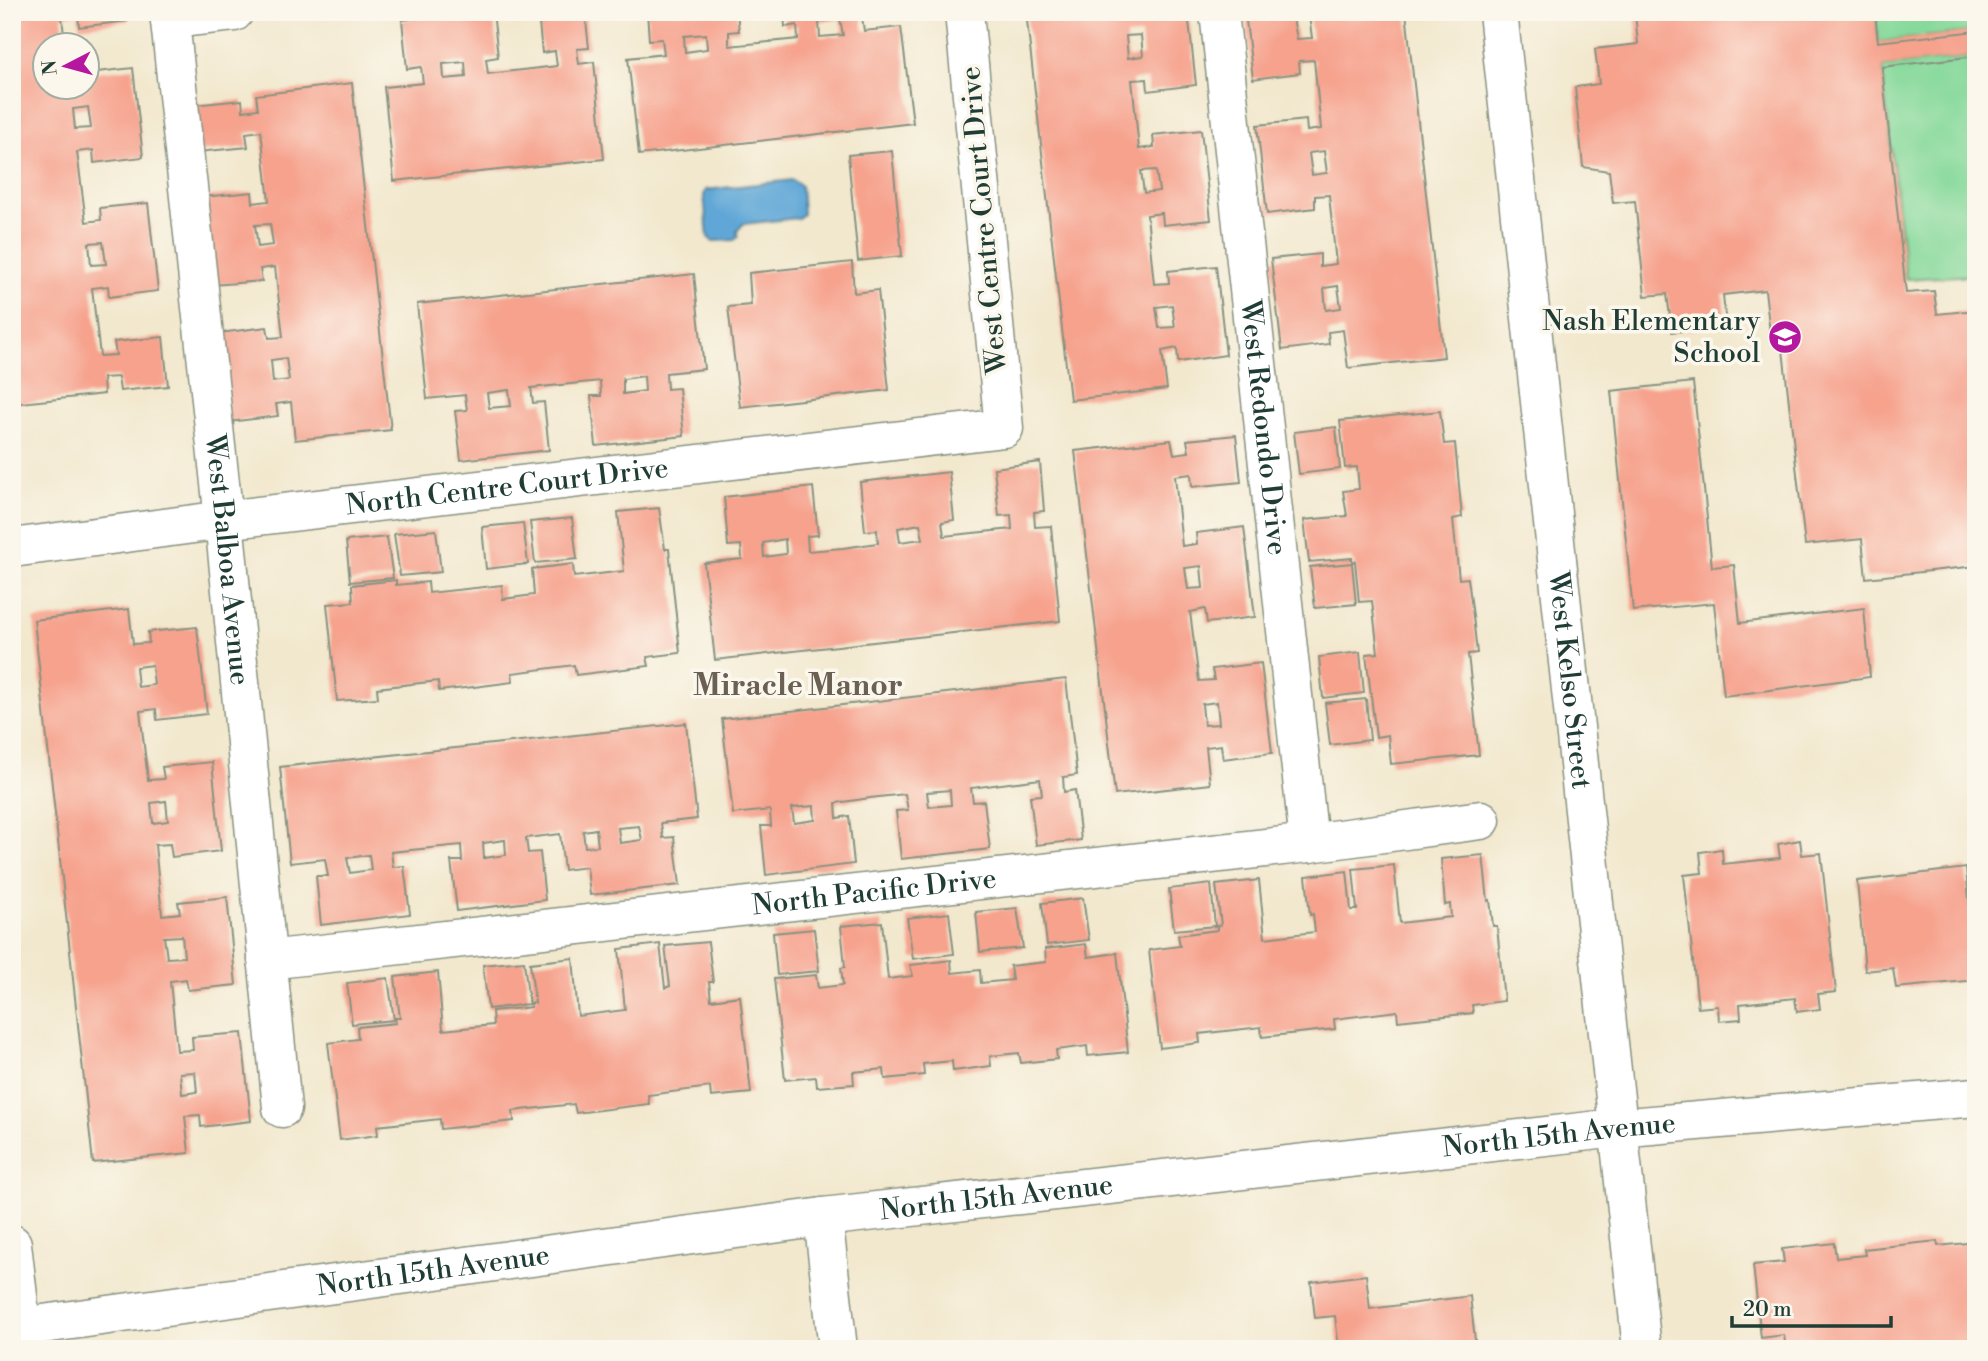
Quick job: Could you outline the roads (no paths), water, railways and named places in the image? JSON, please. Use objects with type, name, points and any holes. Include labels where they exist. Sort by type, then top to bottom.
[{"type":"street","points":[[170,15],[234,12]]},
{"type":"street","name":"West Centre Court Drive","points":[[964,12],[1004,428]]},
{"type":"street","name":"West Redondo Drive","points":[[1219,12],[1309,843]]},
{"type":"street","name":"West Kelso Street","points":[[1498,12],[1616,1128],[1642,1349]]},
{"type":"street","name":"West Balboa Avenue","points":[[170,15],[224,520],[282,1108]]},
{"type":"street","name":"North Centre Court Drive","points":[[12,548],[224,520],[1004,428]]},
{"type":"street","name":"North Pacific Drive","points":[[267,960],[1309,843],[1481,820]]},
{"type":"street","name":"North 15th Avenue","points":[[22,1338],[823,1217],[1616,1128],[1976,1097]]},
{"type":"street","points":[[823,1217],[838,1349]]},
{"type":"street","points":[[12,1244],[22,1338]]},
{"type":"water","points":[[792,180],[801,186],[803,214],[798,218],[743,224],[734,240],[712,241],[708,237],[704,195],[706,190]]},
{"type":"place","name":"Nash Elementary School","points":[[1785,337]]},
{"type":"district","name":"Miracle Manor","points":[[798,686]]}]
